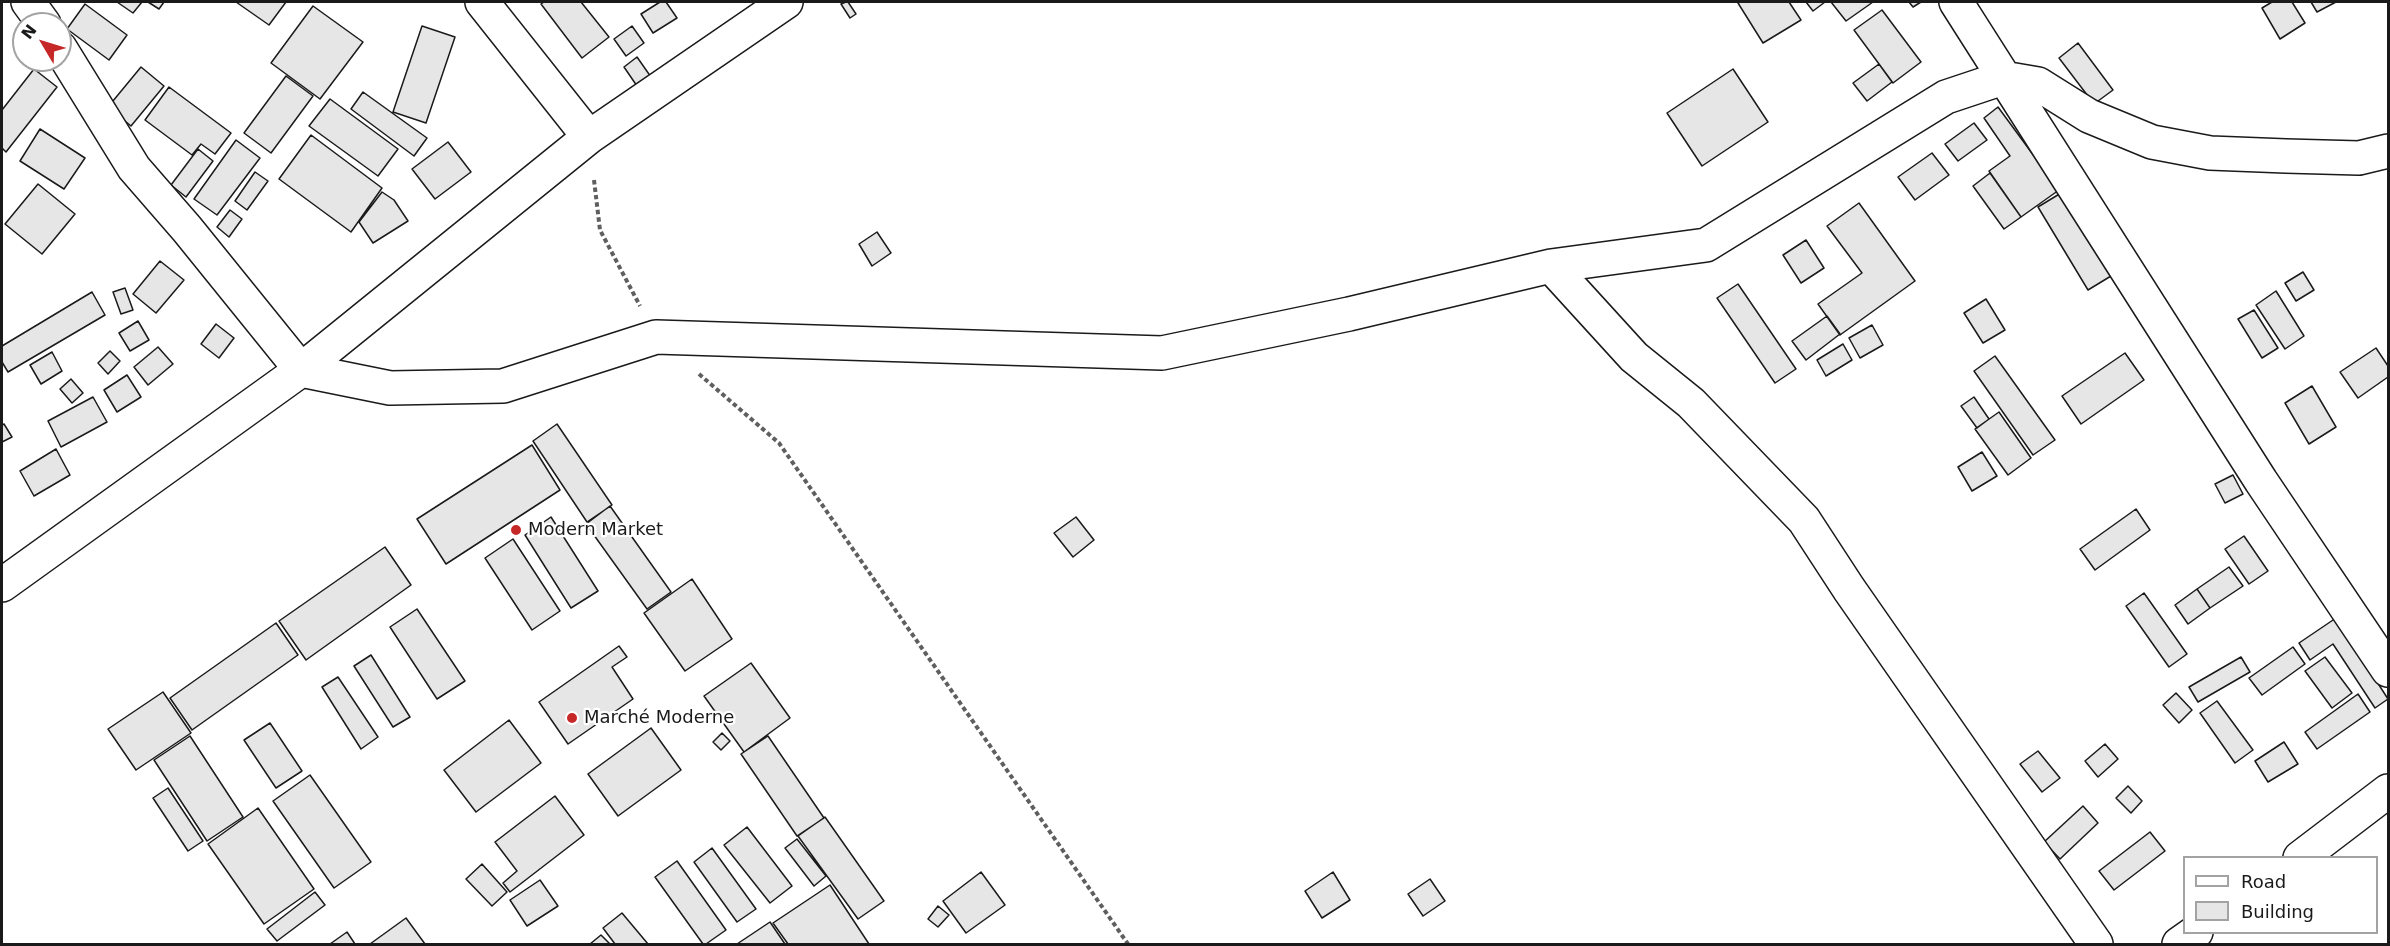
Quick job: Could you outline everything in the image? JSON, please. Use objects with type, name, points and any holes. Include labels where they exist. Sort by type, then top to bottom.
[{"type":"street","points":[[482,2],[589,137]]},
{"type":"street","points":[[2,585],[301,370],[589,137],[786,2]]},
{"type":"street","points":[[1956,2],[2261,481],[2388,670]]},
{"type":"street","points":[[72,67],[134,168],[187,229],[301,370],[390,388],[503,386],[656,337],[1162,353],[1349,314],[1551,267],[1706,245],[1946,97],[2003,78],[2038,84],[2089,116],[2152,142],[2210,153],[2359,158],[2388,151]]},
{"type":"street","points":[[1551,267],[1634,357],[1691,403],[1804,520],[1849,589],[2097,945]]},
{"type":"street","points":[[2303,856],[2388,791]]},
{"type":"street","points":[[2179,945],[2195,934]]},
{"type":"path","points":[[589,137],[600,230],[656,337],[779,443],[1128,945]]},
{"type":"building","points":[[117,2],[142,2],[133,13]]},
{"type":"building","points":[[148,2],[164,2],[159,9]]},
{"type":"building","points":[[236,2],[286,2],[269,25]]},
{"type":"building","points":[[544,2],[581,2],[609,37],[582,58],[541,4]]},
{"type":"building","points":[[660,2],[666,2],[677,18],[653,33],[641,14]]},
{"type":"building","points":[[846,2],[856,14],[850,18],[841,4]]},
{"type":"building","points":[[1789,2],[1801,20],[1763,43],[1738,3]]},
{"type":"building","points":[[1806,2],[1825,2],[1813,11]]},
{"type":"building","points":[[1831,2],[1873,2],[1846,21]]},
{"type":"building","points":[[1909,2],[1921,2],[1913,7]]},
{"type":"building","points":[[2272,2],[2292,2],[2305,23],[2280,39],[2262,8]]},
{"type":"building","points":[[2311,2],[2336,2],[2317,12]]},
{"type":"building","points":[[85,4],[127,35],[109,60],[72,33],[72,22]]},
{"type":"building","points":[[313,6],[363,42],[320,99],[271,63]]},
{"type":"building","points":[[1882,10],[1921,62],[1893,83],[1854,30]]},
{"type":"building","points":[[422,26],[455,37],[426,123],[393,112]]},
{"type":"building","points":[[632,26],[644,43],[626,56],[614,39]]},
{"type":"building","points":[[2078,43],[2113,90],[2094,104],[2059,58]]},
{"type":"building","points":[[637,57],[651,77],[637,86],[624,67]]},
{"type":"building","points":[[1879,64],[1892,82],[1867,101],[1853,83]]},
{"type":"building","points":[[141,67],[164,86],[131,126],[108,107]]},
{"type":"building","points":[[1733,69],[1768,122],[1702,166],[1667,113]]},
{"type":"building","points":[[32,72],[38,72],[57,87],[6,152],[2,148],[2,110]]},
{"type":"building","points":[[286,76],[313,96],[271,153],[244,133]]},
{"type":"building","points":[[169,87],[231,133],[215,154],[201,144],[192,155],[145,120]]},
{"type":"building","points":[[363,92],[427,138],[414,156],[351,109]]},
{"type":"building","points":[[330,99],[398,149],[378,176],[309,126]]},
{"type":"building","points":[[1998,107],[2059,190],[2021,217],[1989,171],[2010,156],[1984,118]]},
{"type":"building","points":[[1974,123],[1987,140],[1958,161],[1945,144]]},
{"type":"building","points":[[40,129],[85,158],[64,189],[20,161]]},
{"type":"building","points":[[311,135],[382,188],[351,232],[279,179]]},
{"type":"building","points":[[236,140],[260,158],[217,215],[194,199]]},
{"type":"building","points":[[448,142],[471,172],[435,199],[412,169]]},
{"type":"building","points":[[198,149],[213,161],[186,197],[171,185]]},
{"type":"building","points":[[1932,153],[1949,175],[1915,200],[1898,177]]},
{"type":"building","points":[[255,172],[268,181],[247,210],[235,201]]},
{"type":"building","points":[[1990,173],[2021,217],[2004,229],[1973,186]]},
{"type":"building","points":[[38,184],[75,214],[42,254],[5,224]]},
{"type":"building","points":[[382,192],[394,200],[408,221],[373,243],[359,222]]},
{"type":"building","points":[[2061,193],[2111,276],[2088,290],[2038,207]]},
{"type":"building","points":[[1859,203],[1915,281],[1840,335],[1818,304],[1862,273],[1827,226]]},
{"type":"building","points":[[230,210],[242,219],[229,237],[217,227]]},
{"type":"building","points":[[877,232],[891,253],[872,266],[859,244]]},
{"type":"building","points":[[1806,240],[1824,268],[1801,283],[1783,255]]},
{"type":"building","points":[[160,261],[184,280],[156,313],[133,294]]},
{"type":"building","points":[[2303,272],[2314,290],[2296,301],[2285,283]]},
{"type":"building","points":[[1738,284],[1796,369],[1775,383],[1717,298]]},
{"type":"building","points":[[125,288],[133,310],[121,314],[113,292]]},
{"type":"building","points":[[2276,291],[2304,336],[2285,349],[2256,305]]},
{"type":"building","points":[[92,292],[105,315],[8,372],[2,362],[2,346]]},
{"type":"building","points":[[1986,299],[2005,330],[1983,343],[1964,313]]},
{"type":"building","points":[[2254,310],[2278,348],[2262,358],[2238,319]]},
{"type":"building","points":[[1827,316],[1840,334],[1806,360],[1792,341]]},
{"type":"building","points":[[138,321],[149,340],[130,351],[119,333]]},
{"type":"building","points":[[216,324],[234,338],[219,358],[201,344]]},
{"type":"building","points":[[1872,325],[1883,345],[1860,358],[1849,338]]},
{"type":"building","points":[[1843,344],[1852,360],[1826,376],[1817,360]]},
{"type":"building","points":[[158,347],[173,364],[148,385],[134,367]]},
{"type":"building","points":[[2376,348],[2388,366],[2388,377],[2358,398],[2340,372]]},
{"type":"building","points":[[110,351],[120,361],[108,374],[98,363]]},
{"type":"building","points":[[52,352],[62,371],[41,384],[30,365]]},
{"type":"building","points":[[2125,353],[2144,380],[2081,424],[2062,396]]},
{"type":"building","points":[[1995,356],[2055,440],[2033,455],[1974,371]]},
{"type":"building","points":[[127,375],[141,397],[117,412],[104,390]]},
{"type":"building","points":[[71,379],[83,393],[72,403],[60,389]]},
{"type":"building","points":[[2312,386],[2336,427],[2309,444],[2285,403]]},
{"type":"building","points":[[93,397],[107,422],[61,447],[48,421]]},
{"type":"building","points":[[1974,397],[1989,419],[1977,428],[1961,406]]},
{"type":"building","points":[[1999,412],[2031,458],[2008,475],[1975,429]]},
{"type":"building","points":[[4,424],[12,437],[2,442],[2,425]]},
{"type":"building","points":[[557,424],[612,505],[587,522],[533,441]]},
{"type":"building","points":[[532,445],[560,490],[446,564],[417,519]]},
{"type":"building","points":[[56,449],[70,475],[34,496],[20,471]]},
{"type":"building","points":[[1982,452],[1997,476],[1972,491],[1958,467]]},
{"type":"building","points":[[2233,475],[2243,494],[2225,503],[2215,484]]},
{"type":"building","points":[[610,506],[671,592],[647,609],[586,524]]},
{"type":"building","points":[[2136,509],[2150,530],[2095,570],[2080,549]]},
{"type":"building","points":[[551,517],[598,591],[571,608],[525,535]]},
{"type":"building","points":[[1076,517],[1094,540],[1073,557],[1054,533]]},
{"type":"building","points":[[2244,536],[2268,571],[2249,584],[2225,549]]},
{"type":"building","points":[[513,539],[560,611],[532,630],[485,558]]},
{"type":"building","points":[[385,547],[411,585],[306,660],[279,621]]},
{"type":"building","points":[[2229,567],[2243,586],[2210,608],[2197,589]]},
{"type":"building","points":[[692,579],[732,639],[685,671],[644,613]]},
{"type":"building","points":[[2197,589],[2210,608],[2188,624],[2175,605]]},
{"type":"building","points":[[2144,593],[2187,654],[2169,667],[2126,606]]},
{"type":"building","points":[[417,609],[465,681],[437,699],[390,627]]},
{"type":"building","points":[[2336,618],[2388,699],[2375,708],[2333,644],[2310,660],[2299,643]]},
{"type":"building","points":[[276,623],[298,655],[192,730],[170,698]]},
{"type":"building","points":[[619,646],[627,657],[612,667],[633,699],[568,744],[539,702]]},
{"type":"building","points":[[2293,647],[2305,664],[2262,695],[2249,678]]},
{"type":"building","points":[[371,655],[410,717],[393,727],[354,666]]},
{"type":"building","points":[[2241,657],[2250,672],[2198,702],[2189,687]]},
{"type":"building","points":[[2325,657],[2352,693],[2332,708],[2305,671]]},
{"type":"building","points":[[751,663],[790,718],[744,752],[704,696]]},
{"type":"building","points":[[338,677],[378,737],[361,749],[322,687]]},
{"type":"building","points":[[163,692],[191,733],[136,770],[108,729]]},
{"type":"building","points":[[2176,693],[2192,710],[2179,723],[2163,705]]},
{"type":"building","points":[[2358,694],[2370,712],[2317,749],[2305,732]]},
{"type":"building","points":[[2217,701],[2253,750],[2235,763],[2200,713]]},
{"type":"building","points":[[509,720],[541,763],[476,812],[444,770]]},
{"type":"building","points":[[270,723],[302,771],[276,788],[244,740]]},
{"type":"building","points":[[651,728],[681,770],[618,816],[588,774]]},
{"type":"building","points":[[722,733],[730,741],[721,750],[713,742]]},
{"type":"building","points":[[190,736],[243,817],[207,841],[154,760]]},
{"type":"building","points":[[768,736],[824,818],[797,836],[741,754]]},
{"type":"building","points":[[2284,742],[2298,764],[2268,782],[2255,761]]},
{"type":"building","points":[[2105,744],[2118,759],[2098,777],[2085,761]]},
{"type":"building","points":[[2038,751],[2060,778],[2042,792],[2020,764]]},
{"type":"building","points":[[310,775],[371,862],[334,888],[273,801]]},
{"type":"building","points":[[2128,786],[2142,801],[2131,813],[2116,798]]},
{"type":"building","points":[[168,788],[203,841],[188,851],[153,798]]},
{"type":"building","points":[[555,796],[584,835],[510,892],[503,883],[517,871],[495,842]]},
{"type":"building","points":[[2083,806],[2098,823],[2060,859],[2044,842]]},
{"type":"building","points":[[258,808],[314,889],[264,924],[208,844]]},
{"type":"building","points":[[825,817],[884,901],[858,919],[798,836]]},
{"type":"building","points":[[747,827],[792,886],[770,903],[724,845]]},
{"type":"building","points":[[2150,832],[2165,851],[2114,890],[2099,871]]},
{"type":"building","points":[[797,839],[826,876],[814,886],[785,848]]},
{"type":"building","points":[[712,848],[756,909],[737,922],[694,862]]},
{"type":"building","points":[[677,861],[726,930],[706,944],[703,944],[655,877]]},
{"type":"building","points":[[482,864],[507,892],[492,906],[466,879]]},
{"type":"building","points":[[981,872],[1005,905],[966,933],[943,901]]},
{"type":"building","points":[[1333,872],[1350,900],[1322,918],[1305,891]]},
{"type":"building","points":[[1430,879],[1445,901],[1423,916],[1408,894]]},
{"type":"building","points":[[540,880],[558,906],[527,926],[510,900]]},
{"type":"building","points":[[830,885],[869,944],[788,944],[773,923]]},
{"type":"building","points":[[315,892],[325,905],[277,941],[267,929]]},
{"type":"building","points":[[938,906],[949,915],[938,927],[928,919]]},
{"type":"building","points":[[622,913],[648,944],[615,944],[603,928]]},
{"type":"building","points":[[406,918],[425,944],[370,944]]},
{"type":"building","points":[[770,922],[785,944],[737,944]]},
{"type":"building","points":[[347,932],[355,944],[330,944]]},
{"type":"building","points":[[601,935],[610,944],[590,944]]},
{"type":"place","name":"Modern Market","points":[[516,530]]},
{"type":"place","name":"Marché Moderne","points":[[572,718]]}]
